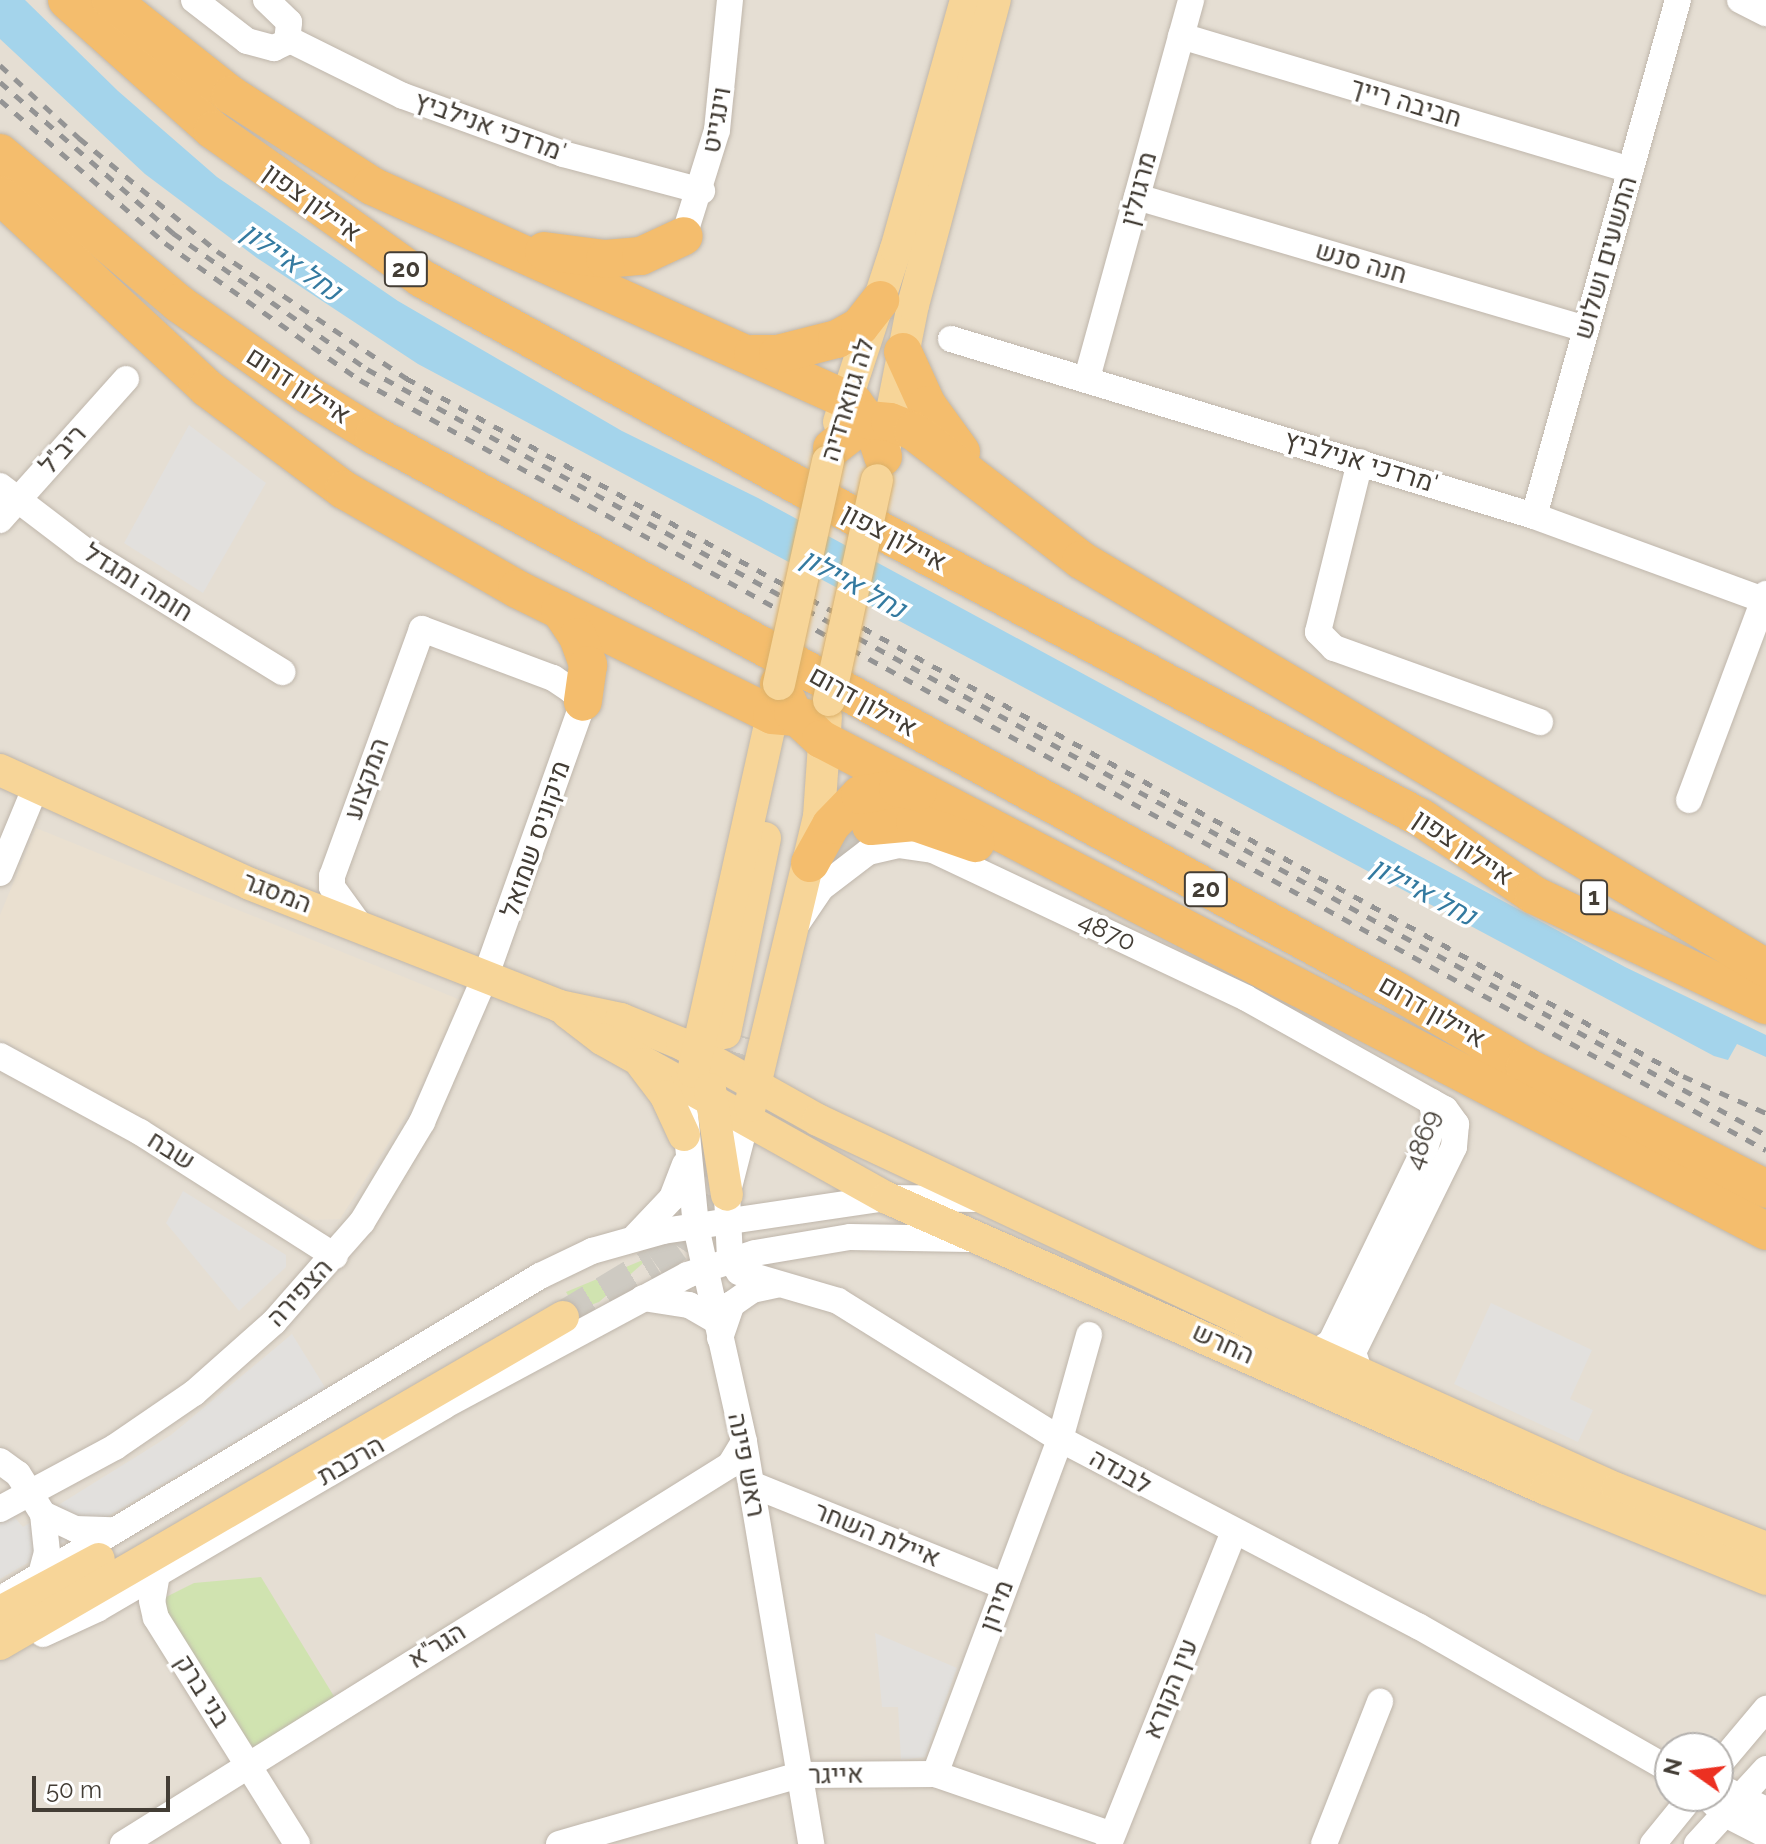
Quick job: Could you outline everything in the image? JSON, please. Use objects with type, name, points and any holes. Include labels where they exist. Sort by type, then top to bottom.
[{"type":"highway","name":"איילון צפון","points":[[67,0],[213,130],[402,267],[905,544],[1423,819],[1534,895],[1766,1005]]},
{"type":"highway","points":[[111,0],[231,95],[372,186],[477,236],[753,354],[873,436]]},
{"type":"highway","name":"איילון דרום","points":[[0,153],[178,303],[340,414],[1395,990],[1525,1066],[1766,1189]]},
{"type":"highway","points":[[0,195],[127,318],[260,431],[391,520],[560,610],[800,712],[933,797],[1136,899],[1336,1010],[1766,1231]]},
{"type":"highway","points":[[477,236],[605,259],[649,254],[684,236]]},
{"type":"highway","points":[[753,354],[789,352],[837,339],[860,326],[880,300]]},
{"type":"highway","points":[[903,352],[932,413],[995,490]]},
{"type":"highway","points":[[830,455],[873,436],[913,431],[995,490],[1081,560],[1766,970]]},
{"type":"highway","points":[[560,610],[578,637],[588,665],[583,702]]},
{"type":"highway","points":[[810,863],[831,825],[860,795],[898,788],[933,797]]},
{"type":"highway","name":"1","points":[[1423,819],[1766,970]]},
{"type":"highway","points":[[871,826],[900,821],[943,829],[1336,1010]]},
{"type":"highway","points":[[1525,1066],[1766,1203]]},
{"type":"main road","name":"לה גווארדיה","points":[[873,436],[880,300],[966,0]]},
{"type":"main road","name":"לה גווארדיה","points":[[727,1209],[696,1052],[711,987],[800,712],[873,436],[903,352],[995,0]]},
{"type":"main road","name":"לה גווארדיה","points":[[755,1088],[748,1035],[795,928],[822,791],[800,712],[830,455]]},
{"type":"main road","points":[[800,712],[771,808],[748,1035],[818,1120]]},
{"type":"main road","points":[[748,1035],[796,823],[800,712]]},
{"type":"main road","name":"המסגר","points":[[0,770],[250,884],[358,923],[559,1006],[621,1019],[696,1052]]},
{"type":"main road","points":[[621,1019],[653,1023],[683,1015],[700,1006],[711,987]]},
{"type":"main road","name":"המסגר","points":[[559,1006],[602,1039],[702,1094]]},
{"type":"main road","name":"החרש","points":[[696,1052],[755,1088],[818,1120],[994,1200],[1306,1350],[1617,1489],[1766,1548]]},
{"type":"main road","points":[[631,1053],[657,1081],[685,1148]]},
{"type":"main road","points":[[746,1121],[755,1088]]},
{"type":"main road","name":"החרש","points":[[702,1094],[887,1198],[1546,1489],[1766,1579]]},
{"type":"main road","points":[[0,1612],[558,1309],[0,1644]]},
{"type":"street","points":[[194,0],[257,45],[274,48],[288,39],[289,22],[266,0]]},
{"type":"street","name":"וינגייט","points":[[684,236],[702,191],[723,92],[730,0]]},
{"type":"street","name":"מרגולין","points":[[1087,378],[1191,0]]},
{"type":"street","name":"התשעים ושלוש","points":[[1534,516],[1678,0]]},
{"type":"street","points":[[1740,0],[1766,13]]},
{"type":"street","name":"חביבה רייך","points":[[1181,36],[1630,170]]},
{"type":"street","name":"מרדכי אנילביץ'","points":[[288,39],[403,96],[563,154],[702,191]]},
{"type":"street","name":"חנה סנש","points":[[1137,197],[1586,329]]},
{"type":"street","name":"מרדכי אנילביץ'","points":[[951,339],[1534,516],[1765,599]]},
{"type":"street","name":"ריב\"ל","points":[[0,520],[9,493],[126,379]]},
{"type":"street","points":[[1360,462],[1318,632],[1334,648],[1540,722]]},
{"type":"street","name":"חומה ומגדל","points":[[9,493],[84,550],[282,672]]},
{"type":"street","points":[[1689,800],[1765,599]]},
{"type":"street","name":"המקצוע","points":[[358,923],[337,896],[332,876],[422,629],[553,678],[583,702]]},
{"type":"street","name":"מיקוניס שמואל","points":[[486,975],[583,702]]},
{"type":"street","points":[[0,873],[36,786]]},
{"type":"street","name":"4870","points":[[795,928],[833,876],[883,847],[933,850],[1246,998],[1431,1101]]},
{"type":"street","name":"הצפירה","points":[[0,1509],[36,1503],[57,1477],[115,1447],[194,1393],[274,1322],[335,1256],[397,1169],[486,975]]},
{"type":"street","name":"שבח","points":[[0,1056],[140,1132],[335,1256]]},
{"type":"street","name":"ראש פינה","points":[[702,1094],[685,1148],[696,1227],[744,1442],[811,1844]]},
{"type":"street","name":"4869","points":[[1306,1350],[1319,1350],[1331,1342],[1425,1148],[1435,1117],[1431,1101]]},
{"type":"street","name":"4869","points":[[1360,1374],[1353,1352],[1454,1147],[1452,1116],[1431,1101]]},
{"type":"street","points":[[730,1259],[727,1209],[746,1121]]},
{"type":"street","points":[[636,1236],[672,1198],[685,1148]]},
{"type":"street","points":[[0,1600],[42,1571],[540,1276],[636,1236],[696,1227],[727,1209],[887,1198],[994,1200]]},
{"type":"street","name":"הרכבת","points":[[0,1654],[97,1609],[643,1298],[703,1269],[730,1259],[876,1234],[981,1240]]},
{"type":"street","name":"לבנדה","points":[[730,1259],[748,1278],[838,1301],[1060,1439],[1233,1534],[1418,1626],[1654,1761]]},
{"type":"street","points":[[643,1298],[689,1305],[718,1329],[732,1304],[752,1290],[776,1285]]},
{"type":"street","name":"מירון","points":[[935,1774],[1060,1439],[1089,1335]]},
{"type":"street","name":"הגר\"א","points":[[123,1844],[730,1465],[744,1442]]},
{"type":"street","points":[[0,1461],[36,1503],[75,1529],[112,1530]]},
{"type":"street","name":"איילת השחר","points":[[751,1484],[1004,1586]]},
{"type":"street","points":[[36,1503],[47,1552],[42,1571]]},
{"type":"street","name":"עין הקורא","points":[[1111,1840],[1233,1534]]},
{"type":"street","name":"בני ברק","points":[[157,1574],[152,1601],[156,1618],[297,1844]]},
{"type":"street","points":[[1324,1844],[1380,1702]]},
{"type":"street","points":[[1734,1747],[1766,1709]]},
{"type":"street","points":[[1734,1797],[1766,1770]]},
{"type":"street","name":"אייגר","points":[[559,1844],[799,1775],[935,1774],[1111,1840]]},
{"type":"street","points":[[1734,1800],[1766,1810]]},
{"type":"street","points":[[1734,1802],[1766,1835]]},
{"type":"street","points":[[1653,1844],[1679,1812]]},
{"type":"street","points":[[1697,1844],[1721,1812]]},
{"type":"shaded area","points":[[0,0],[1766,0],[1766,1844],[0,1844]]},
{"type":"shaded area","points":[[189,425],[266,483],[203,593],[124,543]]},
{"type":"shaded area","points":[[36,828],[463,1001],[406,1116],[340,1219],[312,1220],[0,1038],[0,915]]},
{"type":"shaded area","points":[[183,1191],[286,1255],[286,1267],[239,1311],[166,1223]]},
{"type":"shaded area","points":[[1491,1303],[1592,1350],[1570,1399],[1593,1410],[1578,1442],[1454,1384]]},
{"type":"shaded area","points":[[292,1334],[326,1389],[0,1579],[0,1516],[9,1511],[23,1527],[171,1435]]},
{"type":"shaded area","points":[[875,1633],[957,1668],[925,1757],[901,1760],[898,1707],[882,1707]]},
{"type":"green space","points":[[650,1257],[599,1302],[577,1310],[566,1292]]},
{"type":"green space","points":[[261,1577],[335,1698],[251,1753],[166,1613],[166,1597],[194,1583]]},
{"type":"water","name":"נחל איילון","points":[[0,0],[25,0],[118,91],[217,177],[398,301],[622,431],[758,498],[1625,967],[1766,1035],[1766,1057],[1737,1044],[1728,1060],[1714,1056],[418,364],[257,258],[145,174],[0,39]]},
{"type":"tunnel","points":[[812,884],[829,856],[871,826]]},
{"type":"tunnel","points":[[563,1317],[677,1246],[692,1223],[748,1037]]},
{"type":"railway","points":[[0,65],[79,138],[217,251],[406,378],[1683,1076],[1766,1113]]},
{"type":"railway","points":[[0,82],[173,233],[367,369],[1766,1135]]},
{"type":"railway","points":[[0,100],[165,243],[360,380],[1766,1150]]}]
